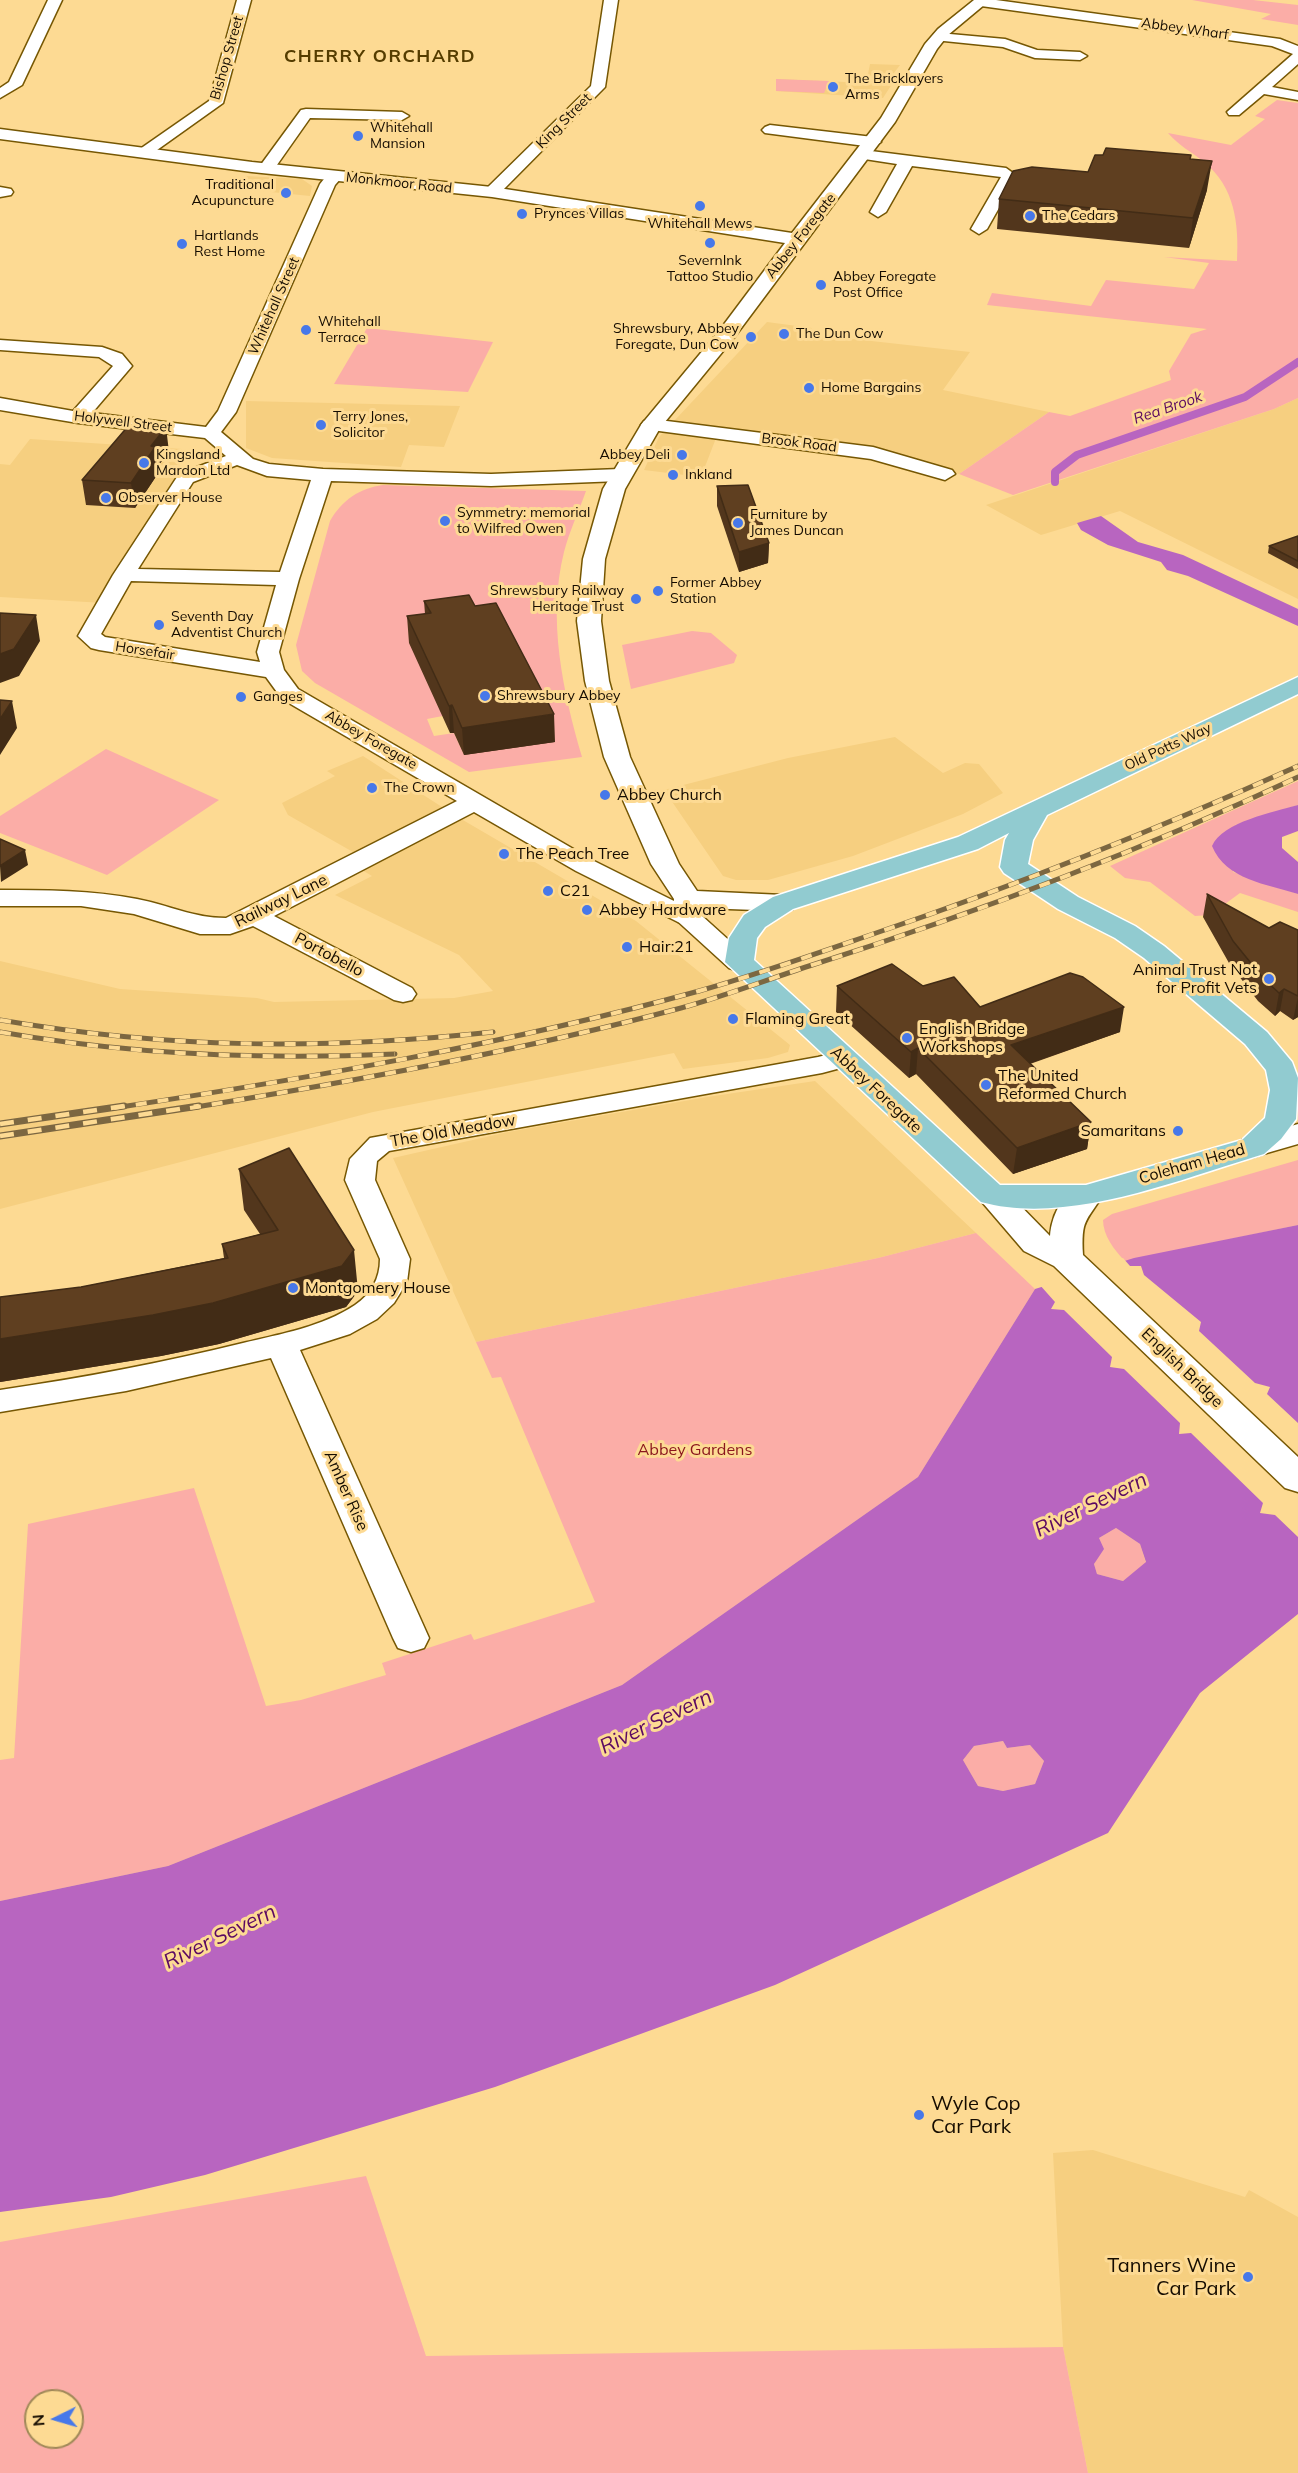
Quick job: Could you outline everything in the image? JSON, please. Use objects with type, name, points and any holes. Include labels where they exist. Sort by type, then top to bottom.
[{"type":"main road","name":"Old Potts Way","points":[[739,962],[743,938],[754,921],[783,903],[968,843],[1298,684]]},
{"type":"main road","points":[[1038,808],[1019,840],[1014,857],[1014,867],[1068,903],[1125,932],[1154,952],[1256,1038],[1290,1071],[1280,1119],[1270,1132],[1252,1146]]},
{"type":"main road","points":[[968,843],[1014,857]]},
{"type":"main road","name":"Abbey Foregate","points":[[739,962],[992,1195]]},
{"type":"main road","name":"Coleham Head","points":[[992,1195],[1046,1197],[1087,1195],[1252,1146]]},
{"type":"street","points":[[0,94],[15,85],[55,0]]},
{"type":"street","name":"Bishop Street","points":[[145,152],[216,103],[244,0]]},
{"type":"street","name":"King Street","points":[[492,192],[598,87],[611,0]]},
{"type":"street","name":"Abbey Wharf","points":[[982,1],[1275,42],[1298,51]]},
{"type":"street","name":"Abbey Foregate","points":[[739,962],[688,908],[665,864],[617,757],[597,681],[589,621],[594,559],[620,475],[651,425],[726,336],[797,239],[868,149],[890,119],[919,63],[939,37],[982,1]]},
{"type":"street","points":[[1275,42],[1290,31]]},
{"type":"street","points":[[939,37],[1005,43],[1035,54],[1080,56]]},
{"type":"street","points":[[1234,112],[1298,57]]},
{"type":"street","points":[[1262,90],[1298,96]]},
{"type":"street","points":[[266,169],[306,113],[402,116]]},
{"type":"street","points":[[770,130],[868,149],[907,160],[1006,173],[1008,176],[979,229]]},
{"type":"street","name":"Monkmoor Road","points":[[0,134],[266,169],[492,192],[797,239]]},
{"type":"street","points":[[878,212],[907,160]]},
{"type":"street","name":"Whitehall Street","points":[[211,433],[227,412],[328,184],[334,177]]},
{"type":"street","points":[[0,345],[102,352],[116,358],[123,366],[78,417]]},
{"type":"street","name":"Holywell Street","points":[[0,404],[78,417],[211,433]]},
{"type":"street","name":"Brook Road","points":[[651,425],[873,453],[945,474]]},
{"type":"street","points":[[211,433],[238,458],[254,467],[267,470],[323,475],[525,480],[620,475]]},
{"type":"street","name":"Horsefair","points":[[238,458],[186,478],[124,575],[89,636],[99,643],[273,670]]},
{"type":"street","points":[[273,670],[268,652],[288,579],[323,475]]},
{"type":"street","points":[[124,575],[288,579]]},
{"type":"street","name":"Abbey Foregate","points":[[273,670],[290,694],[585,866],[688,908],[783,903]]},
{"type":"street","name":"Railway Lane","points":[[0,898],[81,898],[138,907],[200,926],[230,926],[254,916],[476,801]]},
{"type":"street","name":"Portobello","points":[[254,916],[403,994]]},
{"type":"street","name":"The Old Meadow","points":[[0,1401],[154,1376],[281,1344],[345,1324],[368,1311],[391,1281],[396,1269],[395,1259],[360,1180],[359,1167],[366,1153],[380,1144],[822,1065],[842,1059]]},
{"type":"street","name":"Coleham Head","points":[[1252,1146],[1298,1134]]},
{"type":"street","name":"Abbey Foregate","points":[[992,1195],[1036,1243],[1068,1260]]},
{"type":"street","points":[[1068,1260],[1066,1222],[1076,1204],[1087,1195]]},
{"type":"street","name":"English Bridge","points":[[1068,1260],[1298,1479]]},
{"type":"street","name":"Amber Rise","points":[[281,1344],[411,1638]]},
{"type":"shaded area","points":[[870,64],[900,65],[888,81],[867,79]]},
{"type":"shaded area","name":"The Bricklayers Arms","points":[[776,79],[892,84],[883,98],[776,91]]},
{"type":"shaded area","points":[[246,176],[302,179],[312,186],[310,196],[232,188]]},
{"type":"shaded area","points":[[767,322],[812,328],[809,334],[970,352],[943,390],[1049,412],[959,474],[870,450],[718,433],[701,477],[644,470],[659,437]]},
{"type":"shaded area","points":[[1298,398],[1298,599],[1120,511],[1041,535],[986,505],[1274,409]]},
{"type":"shaded area","points":[[246,401],[460,406],[444,447],[409,445],[401,467],[272,458],[246,448]]},
{"type":"shaded area","points":[[30,439],[182,449],[177,492],[104,603],[0,597],[0,464],[10,465]]},
{"type":"shaded area","points":[[895,737],[943,773],[965,763],[979,764],[1003,793],[963,814],[853,856],[768,880],[736,880],[723,876],[664,790],[788,758]]},
{"type":"shaded area","points":[[363,756],[456,816],[636,921],[790,1045],[788,1052],[768,1058],[683,1069],[674,1053],[373,1112],[0,1209],[0,961],[120,989],[257,998],[274,1002],[454,998],[493,991],[459,955],[335,895],[372,876],[357,867],[367,860],[288,815],[282,803],[335,776],[327,771]]},
{"type":"shaded area","points":[[815,1081],[976,1233],[878,1258],[476,1342],[393,1158],[508,1132],[707,1097]]},
{"type":"shaded area","points":[[1093,2150],[1245,2197],[1249,2190],[1298,2217],[1298,2473],[1088,2473],[1063,2347],[1053,2153]]},
{"type":"green space","points":[[1192,0],[1253,0],[1298,5],[1298,25],[1261,19],[1271,14]]},
{"type":"green space","points":[[776,79],[829,81],[824,93],[776,91]]},
{"type":"green space","points":[[1277,100],[1298,103],[1298,398],[1274,409],[1013,495],[959,474],[1049,412],[1070,416],[1171,380],[1169,371],[1191,334],[1207,329],[987,305],[992,293],[1091,306],[1106,280],[1194,289],[1209,263],[1164,257],[1237,261],[1236,220],[1223,183],[1204,162],[1168,133],[1231,145],[1265,119],[1255,116]]},
{"type":"green space","points":[[367,328],[493,342],[468,392],[334,384]]},
{"type":"green space","points":[[383,485],[586,491],[564,552],[557,603],[557,629],[563,681],[582,757],[469,772],[315,683],[302,671],[296,645],[330,521],[352,496]],"holes":[[[448,715],[464,755],[454,733],[434,736],[427,719]]]},
{"type":"green space","points":[[692,631],[711,633],[737,655],[734,663],[631,689],[622,645]]},
{"type":"green space","points":[[106,749],[219,800],[107,875],[0,833],[0,816]]},
{"type":"green space","points":[[1298,781],[1298,805],[1235,825],[1233,872],[1298,894],[1298,912],[1240,893],[1210,915],[1195,916],[1150,882],[1125,878],[1110,866]]},
{"type":"green space","points":[[1298,1160],[1298,1225],[1125,1261],[1107,1237],[1103,1220],[1112,1214]]},
{"type":"green space","name":"Abbey Gardens","points":[[976,1233],[1035,1289],[918,1477],[622,1685],[168,1866],[0,1901],[0,1760],[14,1758],[28,1524],[194,1488],[266,1706],[301,1700],[386,1675],[382,1663],[471,1634],[474,1640],[595,1602],[501,1377],[492,1378],[476,1342],[878,1258]]},
{"type":"green space","points":[[1116,1528],[1140,1544],[1146,1563],[1123,1581],[1097,1574],[1094,1564],[1098,1555],[1099,1538]]},
{"type":"green space","points":[[1003,1741],[1007,1748],[1030,1745],[1044,1761],[1035,1784],[1003,1791],[978,1786],[963,1760],[974,1746]]},
{"type":"green space","points":[[366,2176],[426,2356],[1063,2347],[1088,2473],[0,2473],[0,2242]]},
{"type":"water","points":[[1101,516],[1138,542],[1183,555],[1298,609],[1298,626],[1188,576],[1167,570],[1161,562],[1108,545],[1081,530],[1077,523]]},
{"type":"water","points":[[1298,805],[1298,831],[1282,837],[1282,848],[1298,862],[1298,894],[1249,879],[1227,866],[1218,857],[1212,846],[1226,830],[1250,819]]},
{"type":"water","name":"River Severn","points":[[1298,1225],[1298,1614],[1200,1693],[1108,1833],[775,1985],[495,2087],[205,2175],[111,2197],[0,2212],[0,1901],[168,1866],[622,1685],[918,1477],[1035,1289],[1134,1258]],"holes":[[[1116,1528],[1140,1544],[1146,1562],[1123,1581],[1097,1574],[1094,1564],[1104,1549],[1099,1538]],[[1003,1741],[1007,1748],[1030,1745],[1044,1761],[1035,1784],[1003,1791],[978,1786],[963,1760],[974,1746]]]},
{"type":"pier","points":[[1123,1258],[1130,1266],[1141,1266],[1144,1275],[1201,1322],[1199,1331],[1255,1383],[1270,1387],[1267,1394],[1298,1423],[1298,1537],[1275,1515],[1260,1513],[1263,1503],[1191,1433],[1179,1434],[1180,1423],[1124,1369],[1110,1367],[1112,1357],[1064,1310],[1051,1309],[1055,1302],[1039,1284]]},
{"type":"building","points":[[1106,148],[1191,155],[1190,159],[1212,161],[1193,218],[999,199],[1013,171],[1032,167],[1088,172],[1095,155],[1103,155]]},
{"type":"building","points":[[129,425],[166,427],[151,446],[155,447],[131,483],[82,480]]},
{"type":"building","points":[[748,485],[769,543],[739,552],[717,486]]},
{"type":"building","points":[[1298,536],[1298,561],[1269,546]]},
{"type":"building","name":"Shrewsbury Abbey","points":[[469,595],[475,606],[496,603],[554,714],[462,728],[452,705],[449,706],[407,616],[431,613],[424,601]]},
{"type":"building","points":[[0,613],[36,615],[14,649],[0,654]]},
{"type":"building","points":[[0,700],[12,701],[0,719]]},
{"type":"building","points":[[0,839],[25,850],[0,866]]},
{"type":"building","points":[[1207,894],[1269,928],[1280,922],[1298,930],[1298,996],[1284,989],[1279,993],[1263,978],[1233,941]]},
{"type":"building","points":[[892,964],[923,986],[954,977],[980,1007],[1070,973],[1083,977],[1124,1007],[1011,1045],[1091,1122],[1017,1148],[918,1048],[911,1052],[837,986]]},
{"type":"building","points":[[289,1148],[354,1250],[342,1266],[213,1303],[153,1315],[0,1339],[0,1297],[81,1287],[228,1258],[222,1244],[278,1230],[239,1169]]},
{"type":"waterway","name":"Rea Brook","points":[[1055,482],[1055,472],[1077,455],[1245,397],[1298,362]]},
{"type":"railway","points":[[114,1108],[262,1085],[408,1058],[554,1027],[699,991],[744,978],[983,895],[1142,833],[1298,766]]},
{"type":"railway","points":[[190,1108],[375,1076],[498,1051],[620,1024],[697,1003],[995,903],[1178,831],[1298,777]]},
{"type":"railway","points":[[0,1020],[124,1037],[246,1044],[368,1042],[493,1032]]},
{"type":"railway","points":[[0,1032],[98,1046],[197,1054],[246,1056],[395,1054]]},
{"type":"railway","points":[[0,1124],[124,1106]]},
{"type":"railway","points":[[0,1136],[199,1106]]},
{"type":"place","name":"The Bricklayers Arms","points":[[833,87]]},
{"type":"place","name":"Whitehall Mansion","points":[[358,136]]},
{"type":"place","name":"Traditional Acupuncture","points":[[286,193]]},
{"type":"place","name":"Whitehall Mews","points":[[700,206]]},
{"type":"place","name":"Prynces Villas","points":[[522,214]]},
{"type":"place","name":"The Cedars","points":[[1030,216]]},
{"type":"place","name":"SevernInk Tattoo Studio","points":[[710,243]]},
{"type":"place","name":"Hartlands Rest Home","points":[[182,244]]},
{"type":"place","name":"Abbey Foregate Post Office","points":[[821,285]]},
{"type":"place","name":"Whitehall Terrace","points":[[306,330]]},
{"type":"place","name":"The Dun Cow","points":[[784,334]]},
{"type":"place","name":"Shrewsbury, Abbey Foregate, Dun Cow","points":[[751,337]]},
{"type":"place","name":"Home Bargains","points":[[809,388]]},
{"type":"place","name":"Terry Jones, Solicitor","points":[[321,425]]},
{"type":"place","name":"Abbey Deli","points":[[682,455]]},
{"type":"place","name":"Kingsland Mardon Ltd","points":[[144,463]]},
{"type":"place","name":"Inkland","points":[[673,475]]},
{"type":"place","name":"Observer House","points":[[106,498]]},
{"type":"place","name":"Symmetry: memorial to Wilfred Owen","points":[[445,521]]},
{"type":"place","name":"Furniture by James Duncan","points":[[738,523]]},
{"type":"place","name":"Former Abbey Station","points":[[658,591]]},
{"type":"place","name":"Shrewsbury Railway Heritage Trust","points":[[636,599]]},
{"type":"place","name":"Seventh Day Adventist Church","points":[[159,625]]},
{"type":"place","name":"Shrewsbury Abbey","points":[[485,696]]},
{"type":"place","name":"Ganges","points":[[241,697]]},
{"type":"place","name":"The Crown","points":[[372,788]]},
{"type":"place","name":"Abbey Church","points":[[605,795]]},
{"type":"place","name":"The Peach Tree","points":[[504,854]]},
{"type":"place","name":"C21","points":[[548,891]]},
{"type":"place","name":"Abbey Hardware","points":[[587,910]]},
{"type":"place","name":"Hair:21","points":[[627,947]]},
{"type":"place","name":"Animal Trust Not for Profit Vets","points":[[1269,979]]},
{"type":"place","name":"Flaming Great","points":[[733,1019]]},
{"type":"place","name":"English Bridge Workshops","points":[[907,1038]]},
{"type":"place","name":"The United Reformed Church","points":[[986,1085]]},
{"type":"place","name":"Samaritans","points":[[1178,1131]]},
{"type":"place","name":"Montgomery House","points":[[293,1288]]},
{"type":"place","name":"Wyle Cop Car Park","points":[[919,2115]]},
{"type":"place","name":"Tanners Wine Car Park","points":[[1248,2277]]},
{"type":"district","name":"CHERRY ORCHARD","points":[[380,57]]}]
